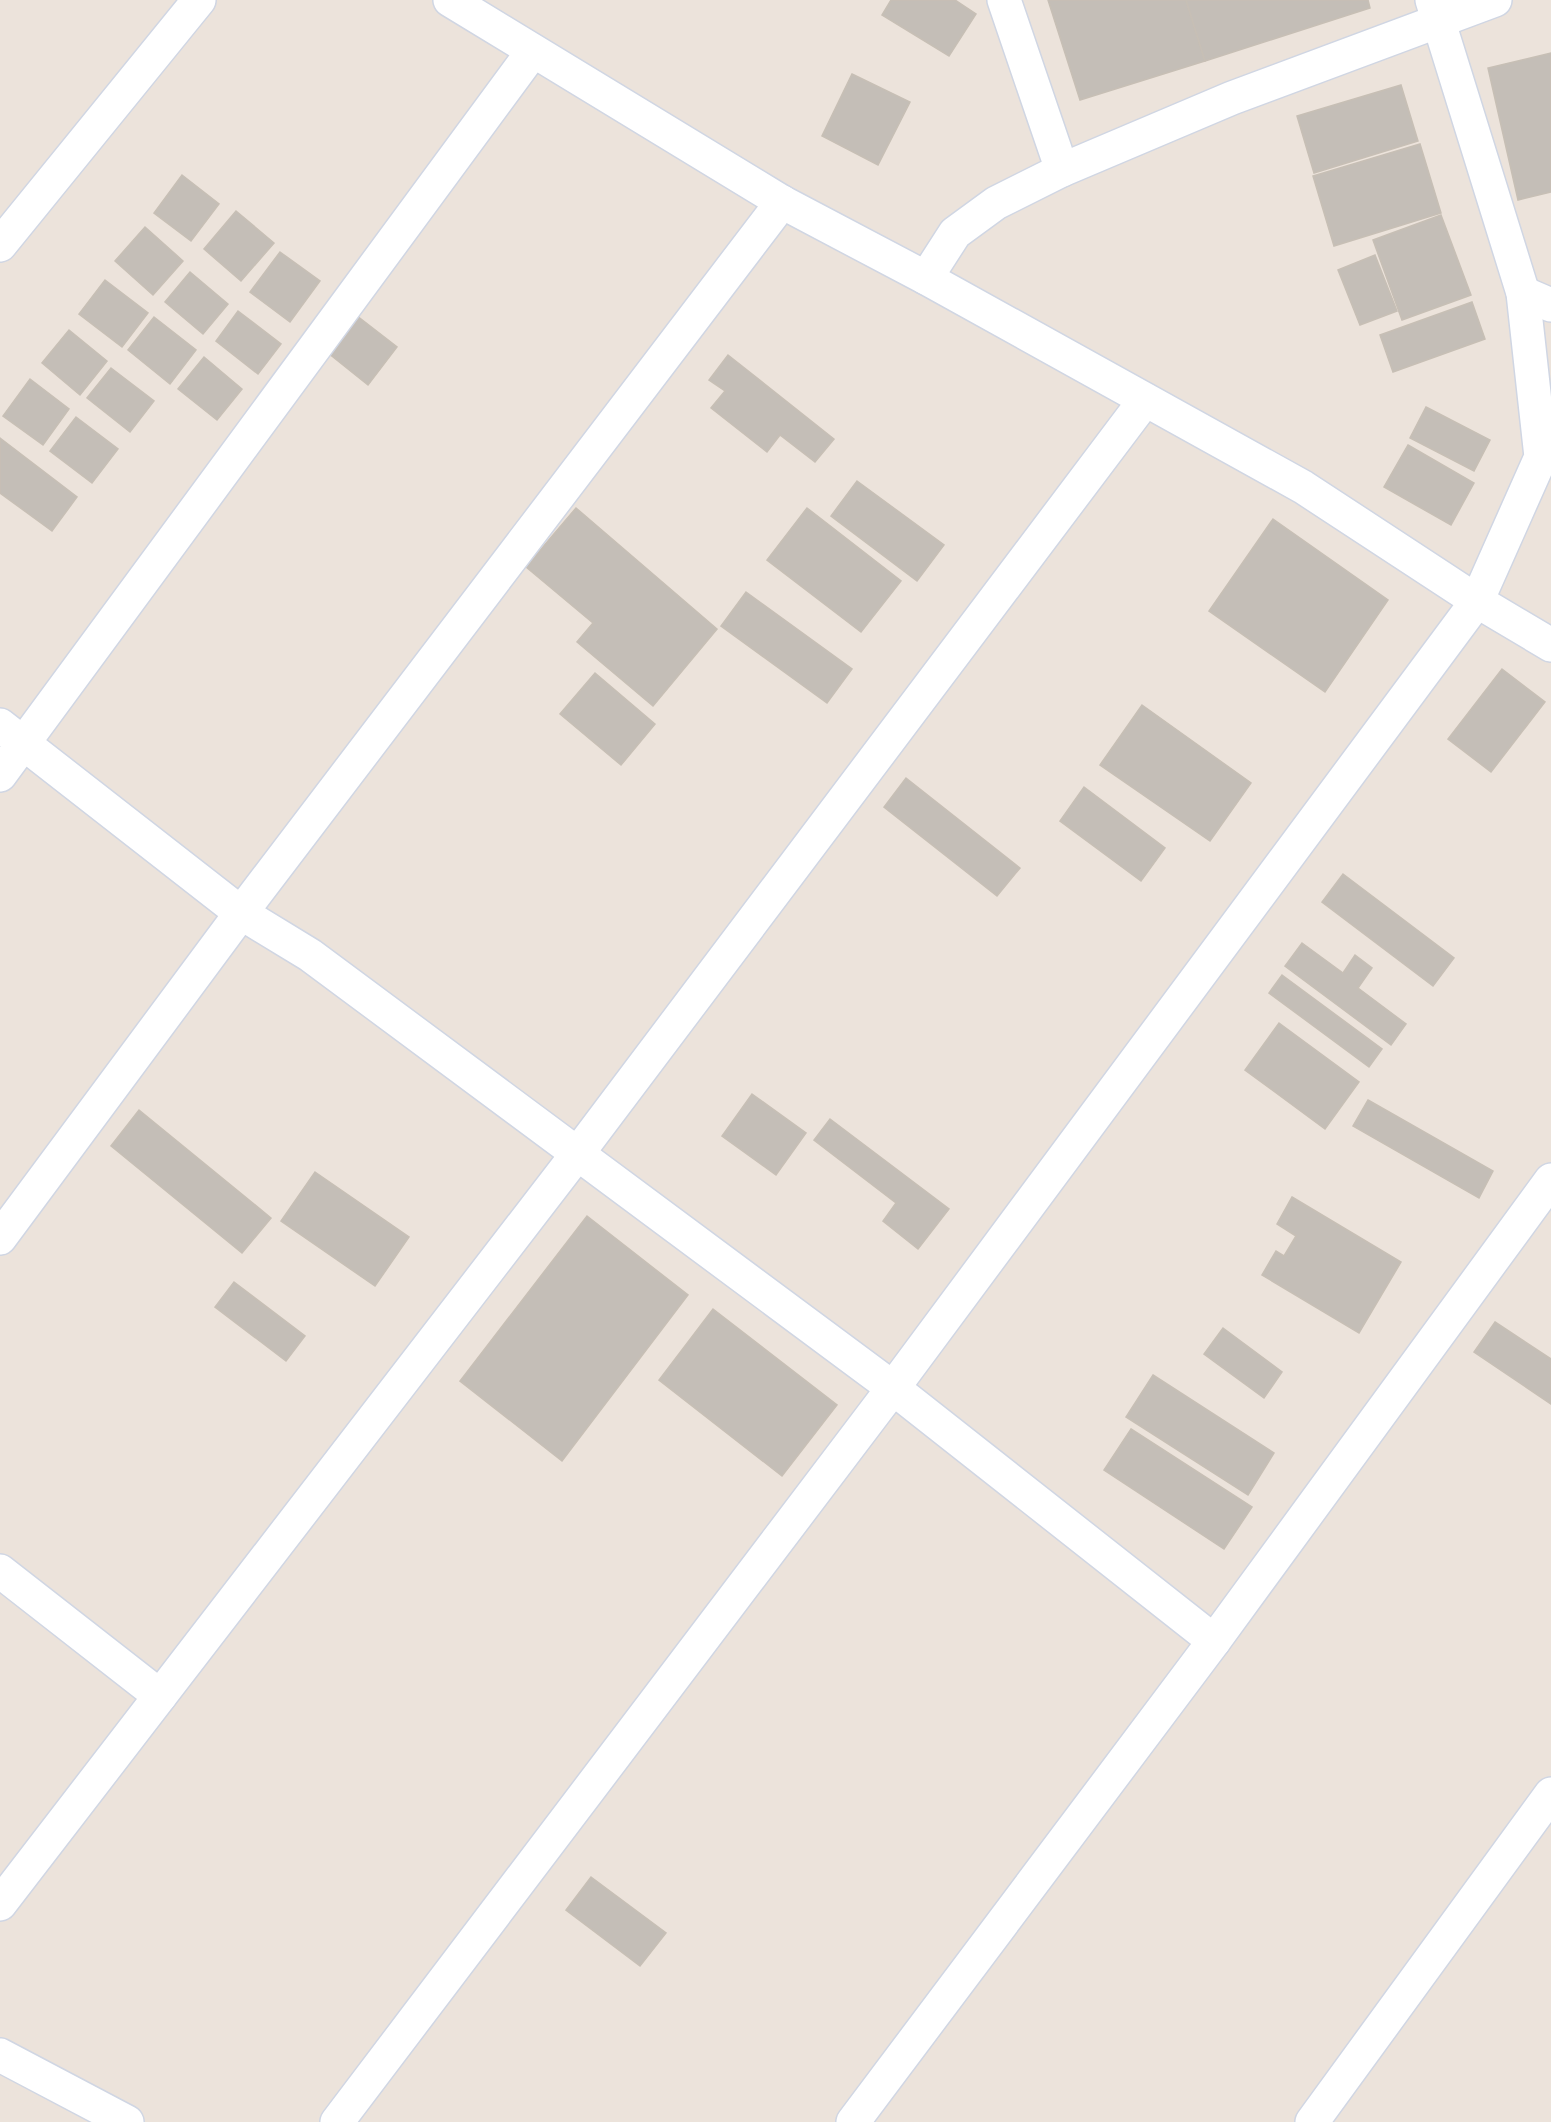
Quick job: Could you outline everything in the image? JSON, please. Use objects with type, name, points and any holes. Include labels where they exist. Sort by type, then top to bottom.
[{"type":"street","points":[[0,245],[199,0]]},
{"type":"street","points":[[450,0],[782,202],[926,278],[1303,487],[1477,601],[1551,645]]},
{"type":"street","points":[[1004,0],[1062,170]]},
{"type":"street","points":[[926,278],[956,233],[996,203],[1062,170],[1435,11],[1495,0]]},
{"type":"street","points":[[337,2122],[892,1388],[1477,601],[1541,457],[1537,299],[1435,11]]},
{"type":"street","points":[[0,775],[12,735],[533,51]]},
{"type":"street","points":[[0,1238],[241,913],[782,202]]},
{"type":"street","points":[[0,1904],[578,1153],[1145,400]]},
{"type":"street","points":[[12,735],[241,913],[310,955],[892,1388],[1214,1641]]},
{"type":"street","points":[[853,2122],[1214,1641],[1551,1180]]},
{"type":"street","points":[[0,1570],[160,1696]]},
{"type":"street","points":[[1312,2122],[1551,1794]]},
{"type":"street","points":[[0,2055],[127,2122]]},
{"type":"building","points":[[891,0],[955,0],[976,14],[949,56],[882,15]]},
{"type":"building","points":[[1048,0],[1186,0],[1205,61],[1080,100]]},
{"type":"building","points":[[1186,0],[1368,0],[1370,8],[1205,61]]},
{"type":"building","points":[[1551,53],[1551,192],[1518,200],[1488,68]]},
{"type":"building","points":[[852,74],[910,102],[878,165],[822,136]]},
{"type":"building","points":[[1401,85],[1418,141],[1314,173],[1297,116]]},
{"type":"building","points":[[1420,144],[1441,213],[1334,246],[1313,176]]},
{"type":"building","points":[[182,175],[219,204],[191,241],[154,213]]},
{"type":"building","points":[[236,211],[274,243],[241,281],[204,249]]},
{"type":"building","points":[[1441,215],[1471,295],[1402,320],[1373,240]]},
{"type":"building","points":[[145,227],[183,261],[153,295],[115,261]]},
{"type":"building","points":[[280,252],[320,281],[290,322],[250,292]]},
{"type":"building","points":[[1375,255],[1397,311],[1360,325],[1338,270]]},
{"type":"building","points":[[190,272],[228,304],[203,334],[165,302]]},
{"type":"building","points":[[105,280],[148,313],[122,347],[79,314]]},
{"type":"building","points":[[1472,302],[1485,339],[1393,372],[1380,335]]},
{"type":"building","points":[[238,311],[281,344],[258,374],[216,341]]},
{"type":"building","points":[[352,312],[397,347],[368,385],[323,349]]},
{"type":"building","points":[[154,317],[196,350],[170,384],[128,350]]},
{"type":"building","points":[[69,330],[107,361],[80,395],[42,363]]},
{"type":"building","points":[[728,355],[834,439],[815,462],[780,435],[767,452],[711,408],[725,391],[709,380]]},
{"type":"building","points":[[204,357],[242,389],[217,420],[178,389]]},
{"type":"building","points":[[111,368],[154,401],[130,432],[87,398]]},
{"type":"building","points":[[30,379],[69,409],[43,445],[3,416]]},
{"type":"building","points":[[1426,407],[1490,440],[1474,471],[1410,438]]},
{"type":"building","points":[[76,417],[118,449],[92,483],[50,451]]},
{"type":"building","points":[[0,438],[77,497],[52,531],[0,493]]},
{"type":"building","points":[[1408,445],[1474,483],[1451,525],[1384,487]]},
{"type":"building","points":[[857,481],[944,545],[917,581],[831,516]]},
{"type":"building","points":[[576,508],[717,629],[653,706],[577,642],[593,623],[526,567]]},
{"type":"building","points":[[807,508],[901,581],[861,632],[767,560]]},
{"type":"building","points":[[1273,519],[1388,600],[1325,692],[1209,611]]},
{"type":"building","points":[[746,592],[852,669],[827,703],[721,626]]},
{"type":"building","points":[[1502,669],[1545,702],[1491,772],[1448,739]]},
{"type":"building","points":[[595,673],[655,724],[621,765],[560,714]]},
{"type":"building","points":[[1142,705],[1251,783],[1210,841],[1100,765]]},
{"type":"building","points":[[906,778],[1020,868],[997,896],[884,807]]},
{"type":"building","points":[[1084,787],[1165,848],[1141,881],[1060,821]]},
{"type":"building","points":[[1343,874],[1454,958],[1433,986],[1322,902]]},
{"type":"building","points":[[1302,943],[1343,973],[1355,955],[1372,968],[1358,988],[1406,1024],[1391,1045],[1285,966]]},
{"type":"building","points":[[1282,975],[1382,1049],[1369,1067],[1269,993]]},
{"type":"building","points":[[1279,1023],[1359,1082],[1325,1129],[1245,1070]]},
{"type":"building","points":[[752,1094],[806,1133],[776,1175],[722,1136]]},
{"type":"building","points":[[1368,1100],[1493,1171],[1479,1198],[1353,1126]]},
{"type":"building","points":[[139,1110],[271,1218],[242,1253],[111,1146]]},
{"type":"building","points":[[830,1119],[949,1209],[918,1249],[883,1221],[896,1203],[814,1140]]},
{"type":"building","points":[[315,1172],[409,1237],[375,1286],[281,1221]]},
{"type":"building","points":[[1292,1197],[1401,1262],[1359,1333],[1262,1275],[1276,1251],[1284,1256],[1296,1236],[1277,1224]]},
{"type":"building","points":[[587,1216],[688,1295],[562,1461],[460,1381]]},
{"type":"building","points":[[234,1282],[305,1336],[286,1361],[215,1307]]},
{"type":"building","points":[[713,1309],[837,1405],[782,1476],[659,1380]]},
{"type":"building","points":[[1495,1322],[1551,1359],[1551,1404],[1474,1352]]},
{"type":"building","points":[[1223,1328],[1282,1372],[1264,1398],[1204,1354]]},
{"type":"building","points":[[1153,1375],[1274,1453],[1248,1495],[1126,1417]]},
{"type":"building","points":[[1131,1429],[1252,1507],[1224,1549],[1104,1470]]},
{"type":"building","points":[[591,1877],[666,1933],[640,1966],[566,1910]]}]
